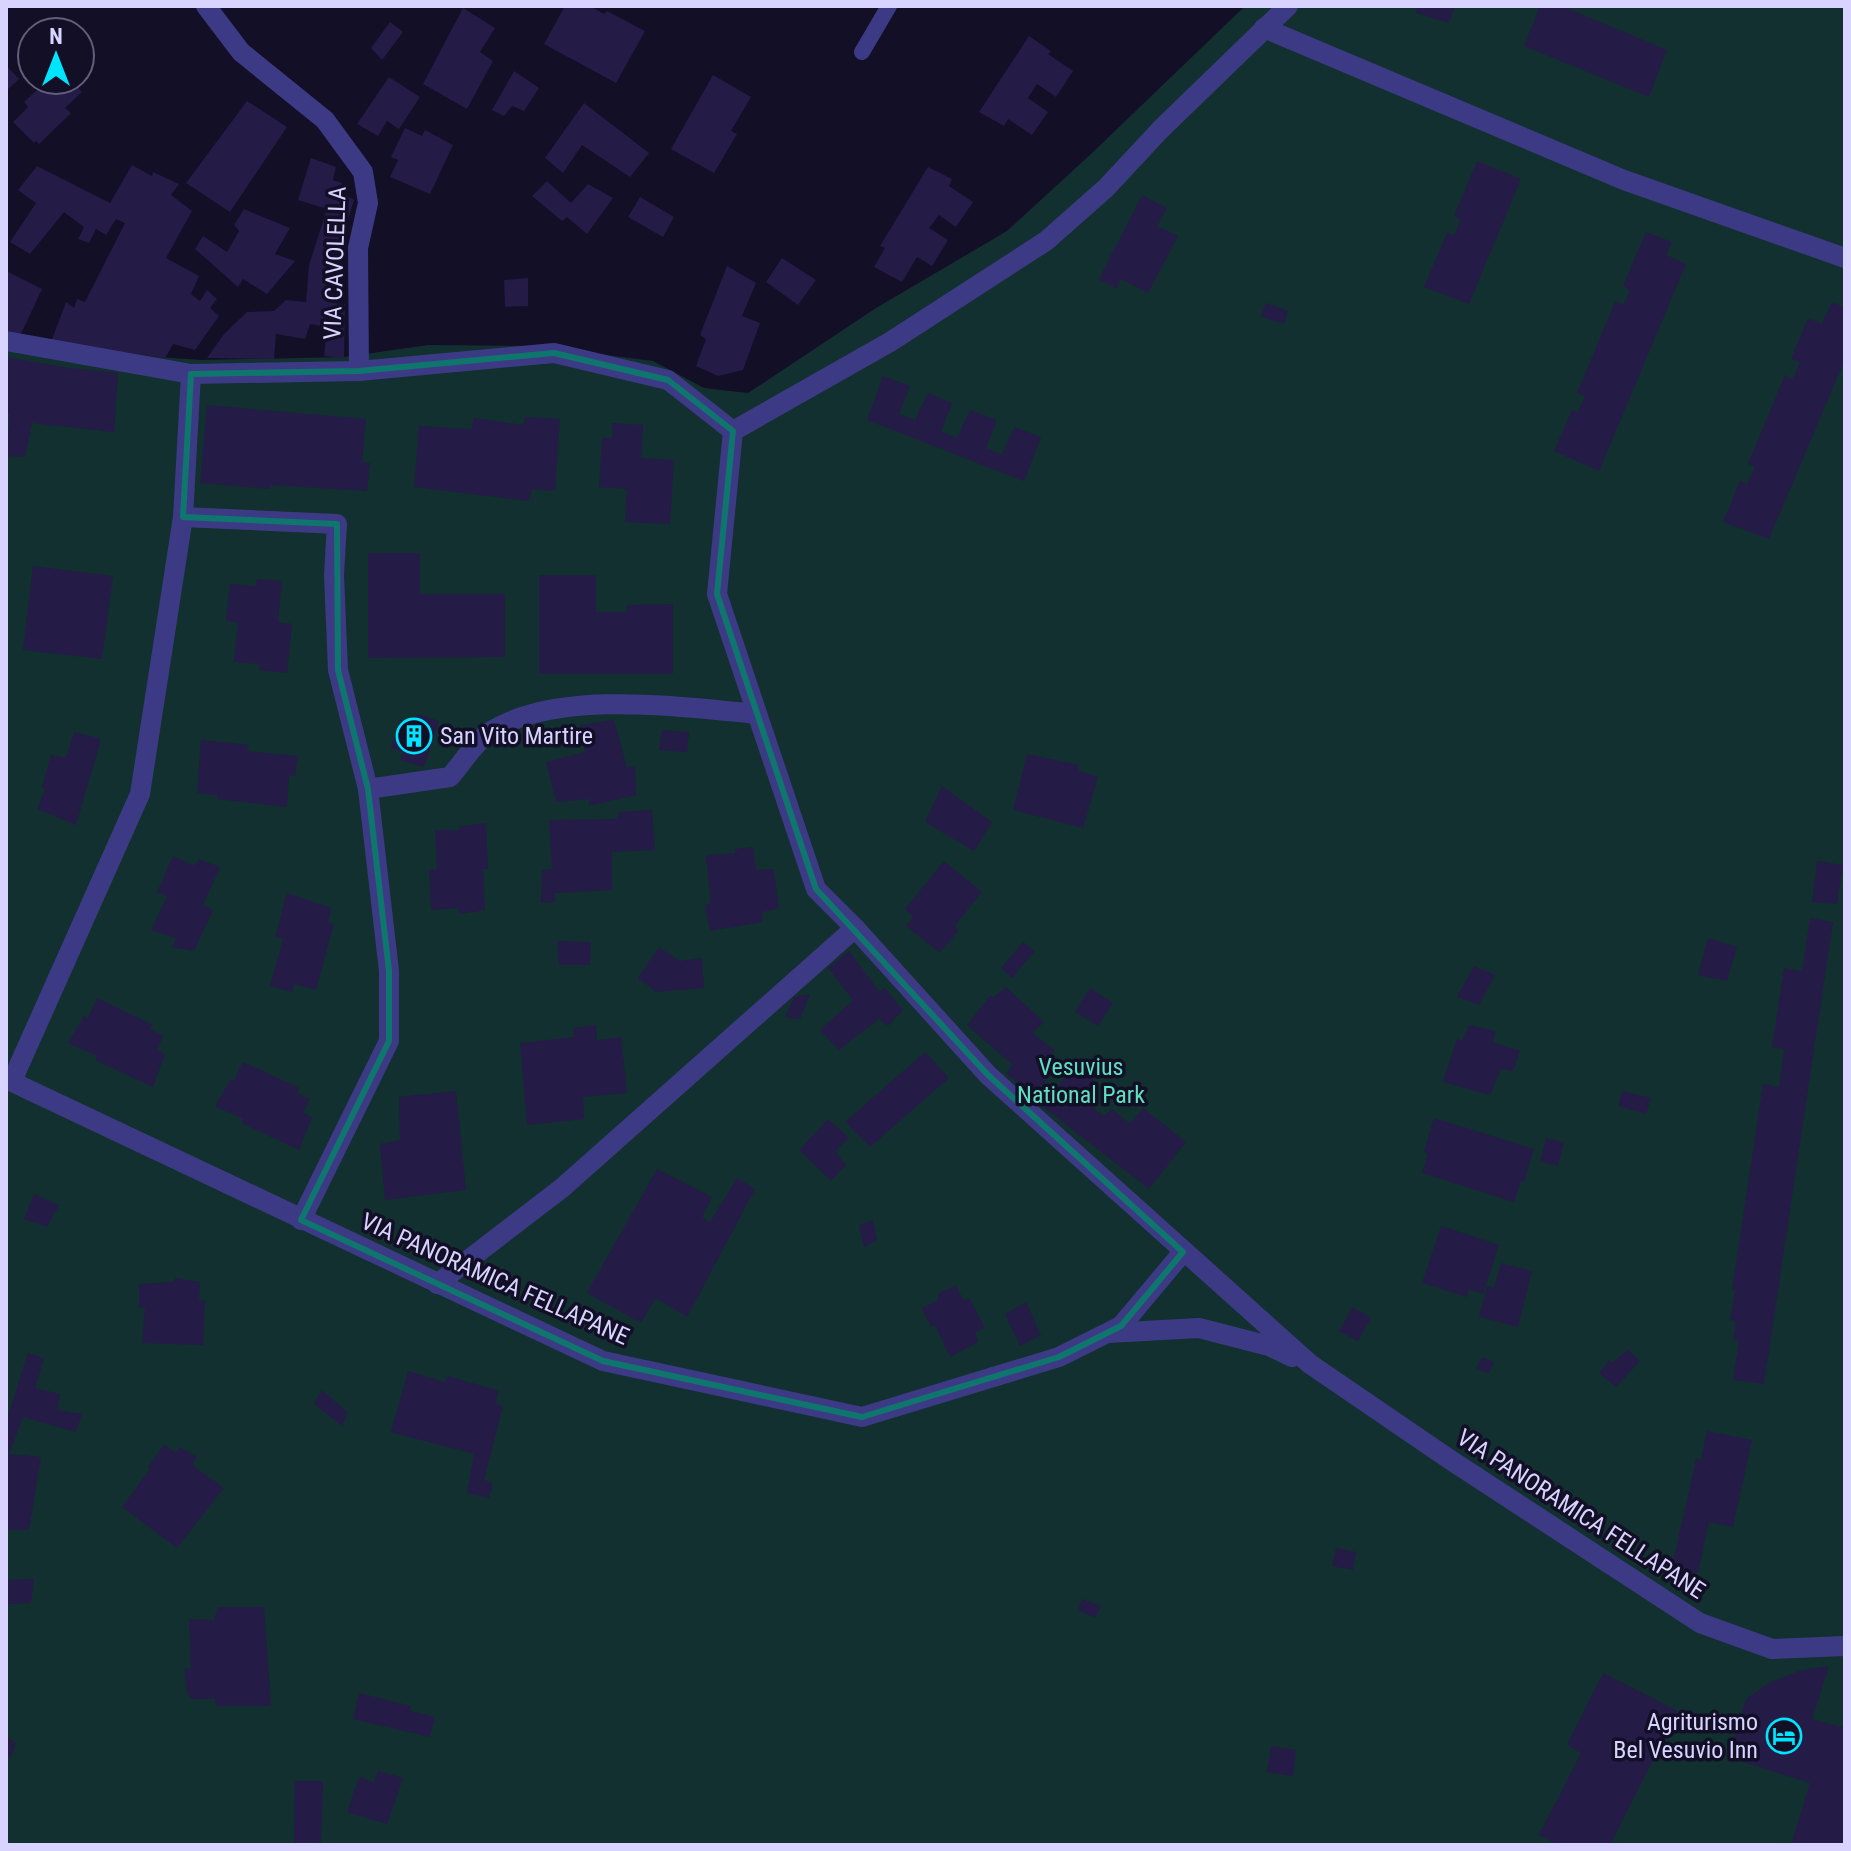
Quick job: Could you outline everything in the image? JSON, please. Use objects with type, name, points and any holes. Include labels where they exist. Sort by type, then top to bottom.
[{"type":"street","name":"VIA CAVOLELLA","points":[[6,341],[191,374],[359,371],[358,248],[368,203],[363,172],[325,120],[241,52],[206,6]]},
{"type":"street","points":[[733,431],[890,342],[1046,241],[1106,188],[1161,129],[1288,6]]},
{"type":"street","points":[[1264,28],[1624,180],[1845,258]]},
{"type":"street","points":[[359,371],[554,353],[668,380],[733,431]]},
{"type":"street","points":[[9,1080],[140,794],[183,517],[191,374]]},
{"type":"street","points":[[733,431],[717,594],[816,889],[988,1075],[1310,1364]]},
{"type":"street","points":[[183,517],[337,524],[334,575],[338,670],[368,789],[389,971],[389,1041],[301,1220]]},
{"type":"street","points":[[368,789],[450,777],[489,732],[543,710],[642,703],[757,714]]},
{"type":"street","points":[[437,1284],[562,1188],[855,928]]},
{"type":"street","name":"VIA PANORAMICA FELLAPANE","points":[[9,1080],[603,1361],[862,1417],[1059,1357],[1121,1326],[1183,1252]]},
{"type":"street","points":[[1106,1333],[1199,1328],[1269,1346],[1310,1364]]},
{"type":"street","name":"VIA PANORAMICA FELLAPANE","points":[[1310,1364],[1700,1623],[1772,1649],[1845,1646]]},
{"type":"lane","points":[[862,52],[889,6]]},
{"type":"highlighted area","points":[[554,353],[668,380],[733,431],[717,594],[816,889],[988,1075],[1183,1252],[1121,1326],[1059,1357],[862,1417],[603,1361],[301,1220],[389,1041],[389,971],[368,789],[338,670],[337,524],[183,517],[191,374],[359,371]]},
{"type":"green space","name":"Vesuvius National Park","points":[[1245,6],[1845,6],[1845,1845],[6,1845],[6,333],[157,357],[201,360],[345,357],[428,345],[538,346],[653,361],[704,388],[748,393],[876,308],[1007,231]]},
{"type":"building","points":[[565,6],[590,6],[604,14],[607,11],[645,31],[616,83],[544,44]]},
{"type":"building","points":[[1418,6],[1455,6],[1449,23],[1416,13]]},
{"type":"building","points":[[1540,6],[1562,6],[1667,50],[1649,97],[1524,46]]},
{"type":"building","points":[[463,8],[495,28],[480,52],[493,61],[467,109],[423,84]]},
{"type":"building","points":[[390,22],[403,32],[382,60],[371,48]]},
{"type":"building","points":[[1029,36],[1073,71],[1056,97],[1037,84],[1028,98],[1048,112],[1032,135],[1008,119],[1004,126],[979,112]]},
{"type":"building","points":[[6,65],[16,76],[16,82],[6,91]]},
{"type":"building","points":[[514,71],[539,88],[524,111],[512,106],[504,116],[492,110]]},
{"type":"building","points":[[713,75],[751,97],[731,131],[737,134],[714,173],[671,149]]},
{"type":"building","points":[[389,77],[420,97],[399,129],[387,121],[378,136],[357,124]]},
{"type":"building","points":[[31,96],[78,96],[65,108],[71,113],[39,144],[34,143],[13,122],[28,107],[24,102]]},
{"type":"building","points":[[247,101],[287,127],[230,212],[186,183]]},
{"type":"building","points":[[584,103],[649,153],[630,177],[582,145],[563,173],[545,158]]},
{"type":"building","points":[[405,128],[422,136],[425,130],[453,145],[430,194],[390,177],[398,160],[391,157]]},
{"type":"building","points":[[311,158],[336,167],[333,180],[342,183],[341,192],[354,200],[334,264],[332,303],[345,304],[344,358],[324,356],[327,327],[310,324],[305,339],[276,334],[274,359],[207,358],[224,334],[247,312],[274,311],[286,300],[306,302],[309,265],[327,209],[298,200]]},
{"type":"building","points":[[1477,161],[1521,179],[1469,304],[1424,287],[1447,233],[1454,235],[1461,219],[1454,216]]},
{"type":"building","points":[[132,165],[152,176],[153,172],[179,184],[171,195],[192,211],[166,258],[199,276],[191,294],[200,301],[207,290],[217,299],[210,308],[219,316],[195,350],[173,344],[165,358],[51,342],[66,302],[74,308],[77,299],[85,302],[125,223],[116,219],[106,235],[96,229],[89,243],[78,239],[84,227],[64,212],[30,254],[10,242],[36,203],[18,190],[37,166],[110,203]]},
{"type":"building","points":[[928,167],[952,179],[949,186],[973,202],[956,227],[939,215],[929,228],[948,240],[932,266],[917,257],[902,282],[874,267],[885,248],[880,246]]},
{"type":"building","points":[[547,181],[571,203],[588,184],[613,198],[587,234],[567,217],[562,221],[532,196]]},
{"type":"building","points":[[1142,195],[1167,208],[1157,226],[1178,236],[1148,293],[1121,279],[1117,289],[1099,279]]},
{"type":"building","points":[[640,197],[674,217],[663,237],[628,217]]},
{"type":"building","points":[[244,209],[290,228],[275,254],[295,261],[267,294],[243,279],[238,287],[195,249],[203,236],[227,252],[239,231],[234,225]]},
{"type":"building","points":[[1646,232],[1672,242],[1666,255],[1686,264],[1599,471],[1554,451],[1572,410],[1578,412],[1585,396],[1577,393],[1615,302],[1624,304],[1630,290],[1623,286]]},
{"type":"building","points":[[782,258],[816,280],[798,305],[766,282]]},
{"type":"building","points":[[727,266],[756,283],[742,316],[760,323],[743,370],[718,376],[696,366],[706,339],[700,335]]},
{"type":"building","points":[[6,271],[42,289],[21,334],[6,332]]},
{"type":"building","points":[[528,278],[528,306],[505,307],[504,280]]},
{"type":"building","points":[[1832,302],[1845,308],[1845,359],[1769,539],[1723,522],[1740,481],[1747,484],[1755,467],[1748,464],[1785,375],[1793,379],[1800,362],[1791,359],[1808,318],[1822,324]]},
{"type":"building","points":[[1266,303],[1288,311],[1284,324],[1261,316]]},
{"type":"building","points":[[6,357],[118,373],[114,432],[32,423],[25,457],[6,456],[10,414],[6,413]]},
{"type":"building","points":[[883,376],[910,386],[899,414],[915,420],[928,393],[952,403],[941,432],[957,438],[970,410],[997,420],[986,448],[1002,455],[1014,427],[1041,437],[1024,481],[867,420]]},
{"type":"building","points":[[207,405],[366,419],[362,462],[370,463],[367,491],[270,485],[270,489],[200,483]]},
{"type":"building","points":[[525,417],[560,419],[555,491],[532,489],[529,501],[414,487],[419,426],[471,429],[474,418],[523,425]]},
{"type":"building","points":[[612,423],[643,425],[641,458],[674,460],[670,524],[625,522],[627,489],[599,487],[602,438],[612,438]]},
{"type":"building","points":[[368,553],[420,553],[420,594],[505,594],[505,657],[368,658]]},
{"type":"building","points":[[33,566],[113,576],[102,659],[23,650]]},
{"type":"building","points":[[539,575],[596,575],[596,612],[627,612],[627,605],[673,604],[673,674],[539,674]]},
{"type":"building","points":[[257,579],[282,581],[278,622],[292,624],[287,673],[259,670],[259,664],[234,662],[238,623],[226,621],[230,584],[256,586]]},
{"type":"building","name":"San Vito Martire","points":[[417,714],[439,721],[424,767],[400,760],[403,752],[391,748],[400,720],[414,724]]},
{"type":"building","points":[[614,720],[627,768],[635,766],[636,795],[589,806],[589,799],[556,802],[546,762],[585,752],[580,725]]},
{"type":"building","points":[[662,730],[689,732],[687,752],[659,750]]},
{"type":"building","points":[[74,732],[101,739],[76,825],[37,809],[45,789],[42,787],[51,755],[66,758]]},
{"type":"building","points":[[201,740],[249,745],[247,751],[298,756],[295,776],[289,775],[287,807],[217,799],[217,795],[197,793]]},
{"type":"building","points":[[1027,754],[1079,765],[1079,771],[1098,777],[1083,828],[1013,810]]},
{"type":"building","points":[[942,786],[992,822],[974,851],[925,822]]},
{"type":"building","points":[[652,810],[655,850],[612,852],[612,890],[555,893],[555,902],[541,903],[542,870],[552,869],[549,820],[617,819],[619,812]]},
{"type":"building","points":[[486,823],[488,869],[483,869],[485,910],[460,914],[458,908],[431,910],[429,870],[437,869],[435,830],[459,830],[460,826]]},
{"type":"building","points":[[753,847],[756,870],[774,869],[779,908],[762,912],[763,922],[710,931],[705,905],[711,904],[706,855],[736,853],[735,849]]},
{"type":"building","points":[[173,856],[195,866],[198,859],[220,867],[203,905],[213,910],[194,951],[172,947],[176,938],[151,930],[167,897],[157,892]]},
{"type":"building","points":[[944,861],[982,892],[955,925],[958,931],[940,953],[906,926],[913,917],[905,909]]},
{"type":"building","points":[[1817,861],[1843,865],[1837,904],[1812,902]]},
{"type":"building","points":[[287,893],[331,908],[328,922],[334,924],[316,990],[294,984],[292,992],[270,986],[283,939],[275,937]]},
{"type":"building","points":[[1810,918],[1833,922],[1764,1384],[1733,1380],[1739,1341],[1733,1340],[1736,1321],[1730,1320],[1735,1290],[1732,1290],[1763,1084],[1779,1087],[1784,1049],[1772,1047],[1784,968],[1802,971]]},
{"type":"building","points":[[1708,938],[1737,947],[1727,981],[1698,975]]},
{"type":"building","points":[[557,941],[591,942],[590,965],[559,965]]},
{"type":"building","points":[[1023,942],[1035,951],[1012,978],[1001,968]]},
{"type":"building","points":[[659,947],[680,961],[702,958],[704,988],[656,992],[638,978]]},
{"type":"building","points":[[849,951],[879,991],[885,988],[903,1010],[888,1026],[879,1019],[839,1050],[820,1030],[853,1000],[828,968]]},
{"type":"building","points":[[1474,966],[1495,975],[1479,1005],[1457,997]]},
{"type":"building","points":[[1006,987],[1044,1022],[1032,1033],[1055,1050],[1042,1064],[1051,1075],[1033,1095],[1006,1073],[1013,1065],[967,1025],[990,996],[994,997]]},
{"type":"building","points":[[1090,988],[1113,1003],[1098,1026],[1075,1012]]},
{"type":"building","points":[[810,994],[800,1019],[785,1017],[794,997]]},
{"type":"building","points":[[97,998],[153,1025],[150,1029],[163,1036],[157,1050],[165,1054],[153,1087],[95,1060],[97,1056],[68,1043],[84,1016],[88,1018]]},
{"type":"building","points":[[596,1025],[597,1040],[621,1037],[627,1093],[583,1097],[584,1119],[527,1125],[520,1043],[574,1037],[573,1028]]},
{"type":"building","points":[[1469,1025],[1496,1031],[1492,1042],[1520,1051],[1513,1071],[1501,1069],[1490,1095],[1443,1082],[1457,1039],[1462,1041]]},
{"type":"building","points":[[925,1052],[949,1078],[870,1147],[845,1122]]},
{"type":"building","points":[[243,1062],[299,1088],[297,1093],[310,1099],[303,1113],[312,1117],[299,1150],[242,1123],[243,1119],[215,1106],[231,1079],[234,1081]]},
{"type":"building","points":[[1076,1064],[1095,1081],[1081,1096],[1103,1116],[1112,1109],[1130,1124],[1143,1108],[1186,1142],[1149,1189],[1042,1106]]},
{"type":"building","points":[[456,1091],[466,1190],[385,1200],[380,1144],[400,1140],[399,1097]]},
{"type":"building","points":[[1622,1091],[1651,1098],[1646,1114],[1618,1106]]},
{"type":"building","points":[[1434,1118],[1534,1149],[1514,1202],[1422,1173],[1428,1154],[1424,1152]]},
{"type":"building","points":[[828,1119],[849,1138],[835,1151],[846,1165],[831,1181],[799,1150]]},
{"type":"building","points":[[1546,1138],[1564,1142],[1558,1166],[1540,1162]]},
{"type":"building","points":[[657,1169],[712,1197],[702,1217],[710,1222],[737,1178],[755,1189],[687,1317],[656,1298],[641,1323],[587,1293]]},
{"type":"building","points":[[34,1194],[59,1205],[47,1227],[24,1219]]},
{"type":"building","points":[[873,1220],[877,1240],[864,1247],[859,1225]]},
{"type":"building","points":[[1441,1226],[1499,1245],[1483,1294],[1469,1289],[1467,1297],[1422,1283]]},
{"type":"building","points":[[1501,1263],[1532,1271],[1518,1327],[1479,1317],[1487,1286],[1494,1288]]},
{"type":"building","points":[[175,1278],[200,1282],[199,1300],[205,1300],[203,1345],[142,1343],[145,1308],[139,1308],[139,1284],[174,1282]]},
{"type":"building","points":[[956,1285],[963,1300],[970,1299],[985,1328],[975,1332],[978,1342],[950,1357],[935,1325],[931,1327],[922,1308],[938,1300],[938,1294]]},
{"type":"building","points":[[1026,1302],[1041,1335],[1020,1346],[1005,1314]]},
{"type":"building","points":[[1353,1307],[1371,1318],[1358,1341],[1339,1331]]},
{"type":"building","points":[[1628,1349],[1640,1361],[1616,1387],[1599,1373],[1609,1360],[1612,1363]]},
{"type":"building","points":[[28,1353],[44,1358],[35,1388],[60,1394],[58,1410],[82,1414],[76,1432],[23,1417],[9,1454],[41,1457],[29,1530],[6,1530],[6,1422]]},
{"type":"building","points":[[1482,1357],[1494,1362],[1489,1373],[1476,1369]]},
{"type":"building","points":[[408,1371],[445,1382],[448,1376],[499,1391],[495,1404],[503,1406],[484,1480],[493,1483],[489,1498],[467,1493],[474,1454],[391,1432]]},
{"type":"building","points":[[322,1390],[348,1413],[342,1426],[314,1404]]},
{"type":"building","points":[[1707,1431],[1752,1440],[1733,1527],[1709,1522],[1698,1573],[1672,1567],[1696,1459],[1701,1460]]},
{"type":"building","points":[[164,1445],[175,1452],[180,1447],[197,1457],[192,1465],[224,1488],[177,1548],[122,1507]]},
{"type":"building","points":[[1336,1548],[1356,1552],[1353,1570],[1332,1566]]},
{"type":"building","points":[[34,1579],[31,1603],[8,1604],[8,1580]]},
{"type":"building","points":[[1082,1599],[1101,1606],[1095,1618],[1078,1610]]},
{"type":"building","points":[[218,1607],[264,1607],[271,1706],[216,1706],[215,1699],[192,1699],[187,1693],[184,1669],[191,1668],[189,1619],[214,1620]]},
{"type":"building","points":[[1829,1666],[1812,1719],[1845,1728],[1845,1845],[1791,1845],[1810,1783],[1727,1757],[1747,1698],[1771,1682],[1802,1670]]},
{"type":"building","points":[[1603,1673],[1678,1711],[1610,1845],[1559,1845],[1539,1835],[1581,1753],[1567,1745]]},
{"type":"building","points":[[359,1693],[411,1706],[410,1711],[435,1717],[430,1737],[353,1719]]},
{"type":"building","points":[[6,1737],[16,1743],[11,1757],[6,1755]]},
{"type":"building","points":[[1271,1746],[1296,1750],[1293,1776],[1267,1772]]},
{"type":"building","points":[[378,1771],[403,1778],[387,1824],[347,1812],[359,1777],[374,1782]]},
{"type":"building","points":[[295,1781],[323,1781],[321,1842],[294,1845]]},
{"type":"place","name":"San Vito Martire","points":[[414,736]]},
{"type":"place","name":"Agriturismo Bel Vesuvio Inn","points":[[1784,1736]]}]
